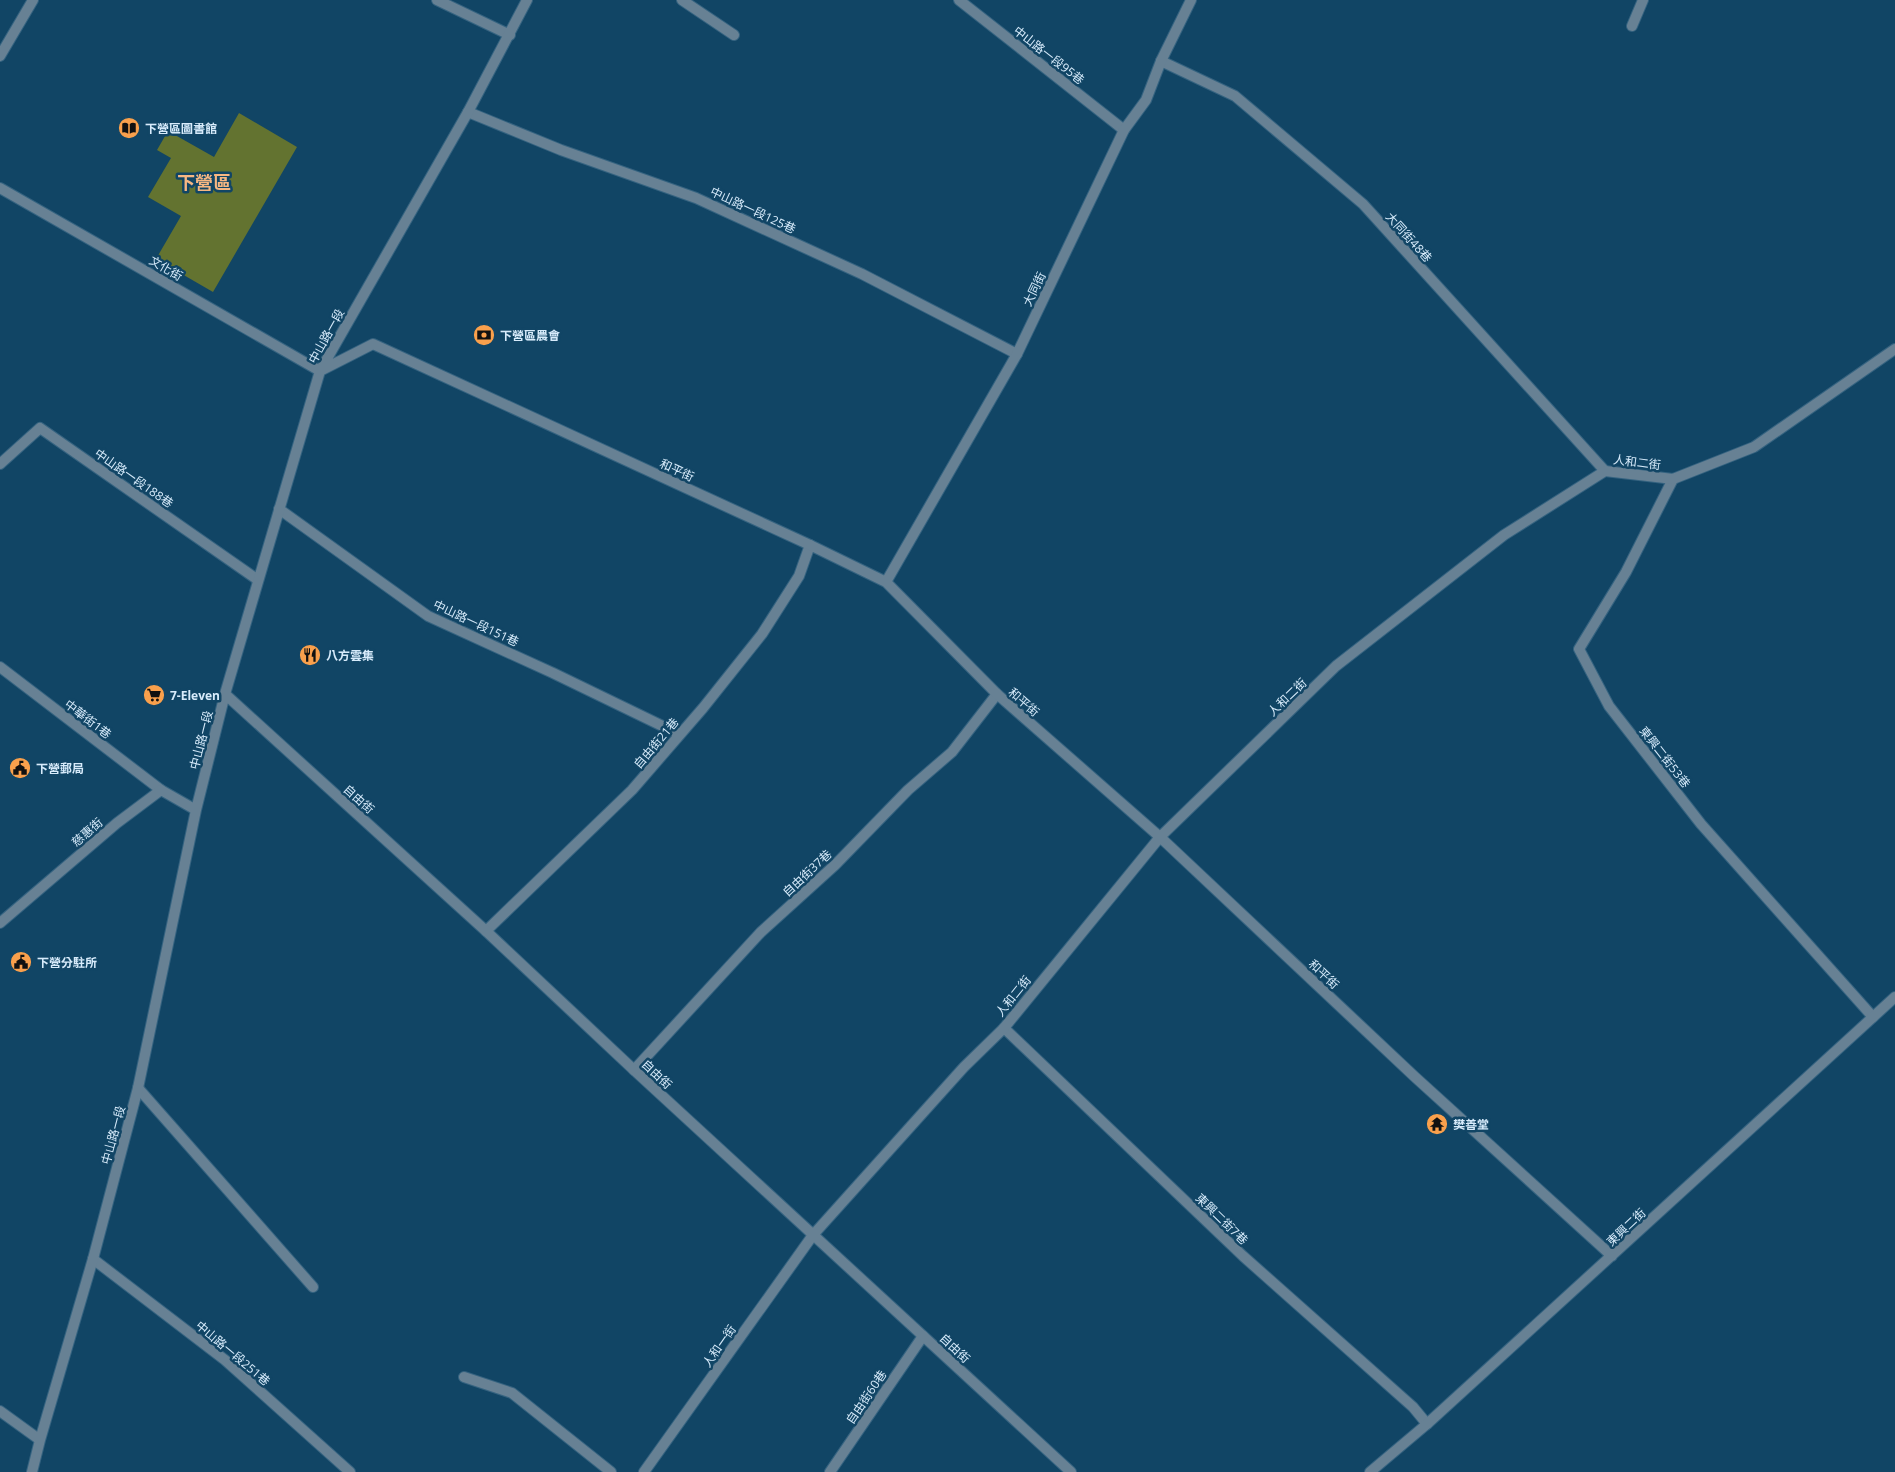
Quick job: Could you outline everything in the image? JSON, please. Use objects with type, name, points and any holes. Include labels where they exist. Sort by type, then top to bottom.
[{"type":"street","points":[[0,56],[33,0]]},
{"type":"street","points":[[437,0],[510,35]]},
{"type":"street","name":"中山路一段","points":[[32,1472],[94,1259],[138,1088],[196,810],[225,694],[320,371],[468,112],[527,0]]},
{"type":"street","points":[[682,0],[734,35]]},
{"type":"street","name":"中山路一段95巷","points":[[959,0],[1124,130]]},
{"type":"street","name":"大同街","points":[[886,582],[1017,354],[1124,130],[1146,100],[1161,62],[1190,0]]},
{"type":"street","points":[[1632,26],[1643,0]]},
{"type":"street","name":"大同街48巷","points":[[1161,62],[1235,96],[1363,204],[1605,471]]},
{"type":"street","name":"中山路一段125巷","points":[[468,112],[561,150],[696,198],[862,274],[1017,354]]},
{"type":"street","name":"文化街","points":[[0,188],[320,371]]},
{"type":"street","name":"和平街","points":[[320,371],[373,344],[810,545],[886,582],[997,694],[1160,837],[1415,1077],[1612,1256]]},
{"type":"street","name":"人和二街","points":[[813,1235],[964,1068],[1004,1028],[1160,837],[1336,666],[1504,535],[1605,471],[1673,479],[1754,447],[1895,349]]},
{"type":"street","name":"中山路一段188巷","points":[[0,464],[40,428],[258,580]]},
{"type":"street","name":"東興二街53巷","points":[[1673,479],[1626,572],[1579,649],[1609,706],[1701,824],[1873,1016]]},
{"type":"street","name":"中山路一段151巷","points":[[279,509],[428,616],[553,673],[679,734]]},
{"type":"street","name":"自由街21巷","points":[[486,931],[632,790],[703,708],[762,634],[799,576],[810,545]]},
{"type":"street","name":"中華街1巷","points":[[0,667],[161,790]]},
{"type":"street","name":"自由街","points":[[225,694],[486,931],[634,1070],[1071,1472]]},
{"type":"street","name":"自由街37巷","points":[[634,1070],[761,932],[835,865],[908,790],[952,752],[997,694]]},
{"type":"street","points":[[161,790],[196,810]]},
{"type":"street","name":"慈惠街","points":[[0,923],[117,823],[161,790]]},
{"type":"street","name":"東興二街","points":[[1370,1472],[1427,1424],[1873,1016],[1893,1003]]},
{"type":"street","name":"東興二街7巷","points":[[1004,1028],[1243,1256],[1413,1407],[1427,1424]]},
{"type":"street","points":[[138,1088],[313,1287]]},
{"type":"street","name":"人和一街","points":[[644,1472],[813,1235]]},
{"type":"street","name":"中山路一段251巷","points":[[94,1259],[225,1360],[350,1472]]},
{"type":"street","name":"自由街60巷","points":[[830,1472],[923,1336]]},
{"type":"street","points":[[464,1377],[512,1393],[611,1472]]},
{"type":"street","points":[[0,1411],[40,1440]]},
{"type":"building","points":[[239,113],[297,147],[213,292],[156,259],[181,216],[148,197],[171,158],[157,150],[168,131],[214,157]]},
{"type":"place","name":"下營區圖書館","points":[[129,128]]},
{"type":"place","name":"下營區農會","points":[[484,335]]},
{"type":"place","name":"八方雲集","points":[[310,655]]},
{"type":"place","name":"7-Eleven","points":[[154,695]]},
{"type":"place","name":"下營郵局","points":[[20,768]]},
{"type":"place","name":"下營分駐所","points":[[21,962]]},
{"type":"place","name":"樊善堂","points":[[1437,1124]]},
{"type":"district","name":"下營區","points":[[204,182]]}]
